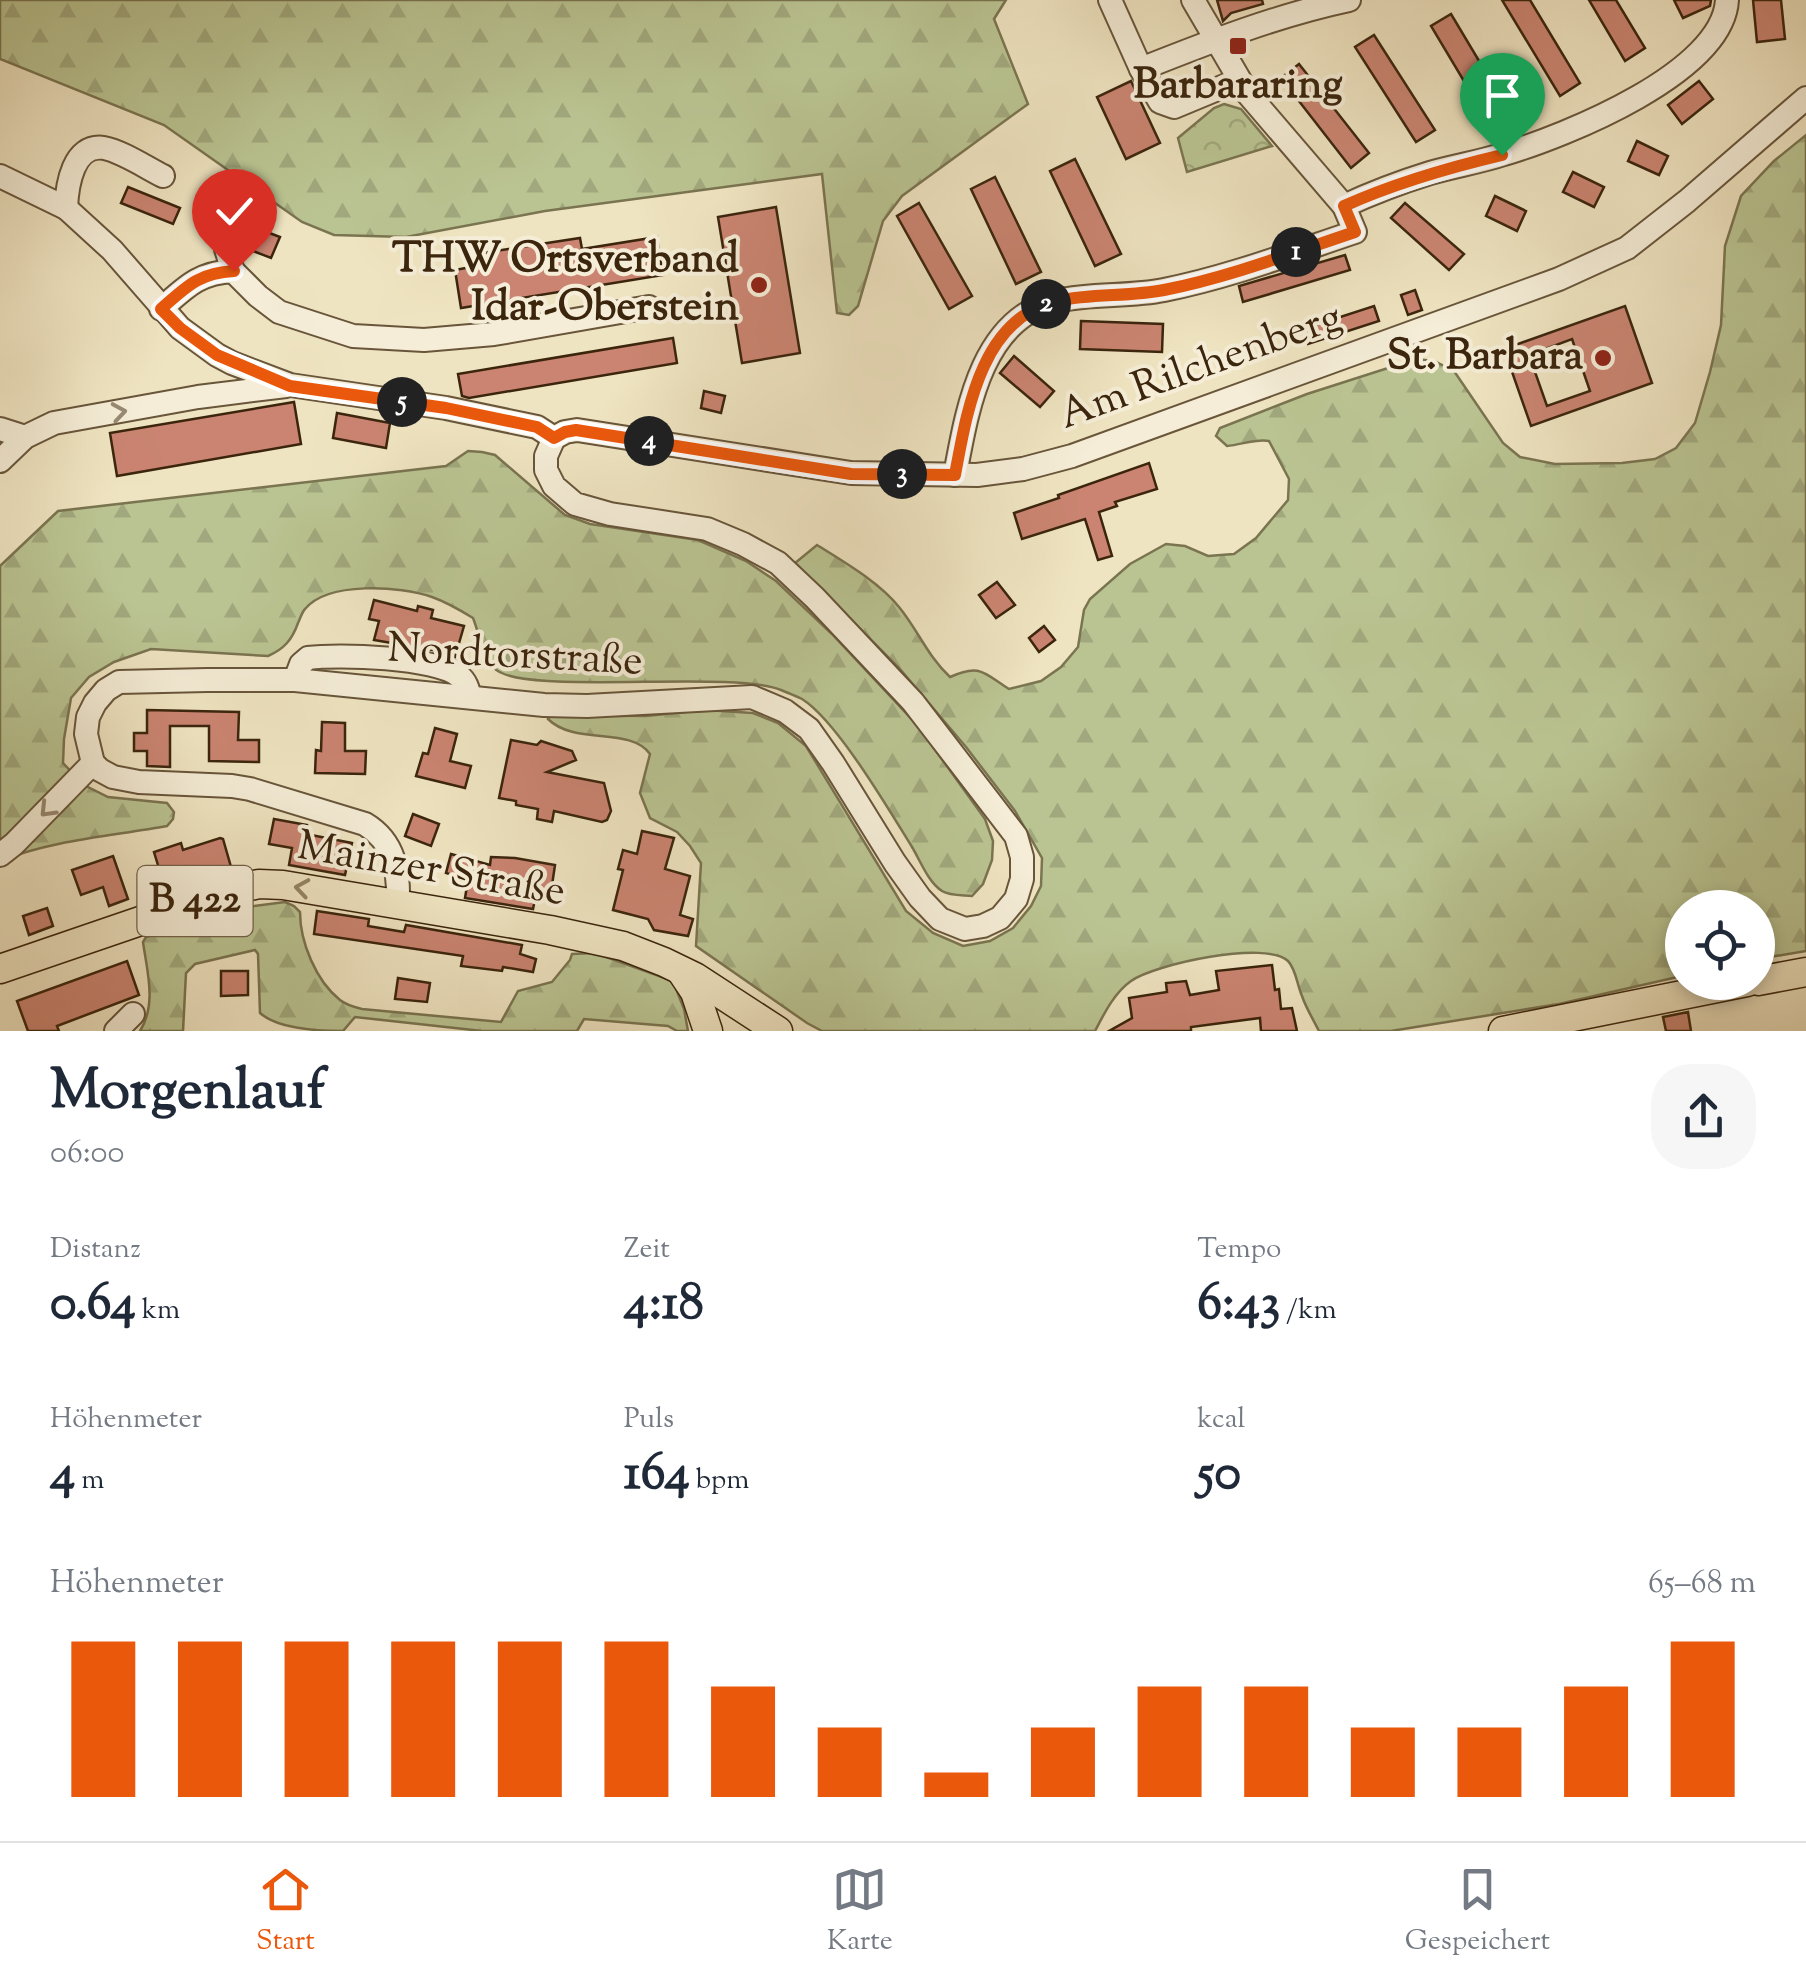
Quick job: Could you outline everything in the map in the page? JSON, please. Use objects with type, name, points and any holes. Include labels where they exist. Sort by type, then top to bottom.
[{"type":"main road","name":"Mainzer Straße","points":[[0,969],[247,886],[283,885],[622,946],[680,970],[747,1022],[778,1031]]},
{"type":"main road","points":[[680,970],[695,992],[711,1031],[730,1015],[742,1012],[747,1022]]},
{"type":"main road","points":[[1775,977],[1806,972]]},
{"type":"main road","points":[[1503,1031],[1665,998]]},
{"type":"street","points":[[1110,0],[1160,102],[1174,107],[1239,80]]},
{"type":"street","points":[[955,475],[968,412],[986,362],[1004,333],[1027,313],[1054,302],[1182,286],[1355,232],[1344,206],[1239,80],[1193,0]]},
{"type":"street","points":[[1141,69],[1216,40],[1349,0]]},
{"type":"street","points":[[1344,206],[1432,173],[1527,147],[1606,115],[1696,56],[1718,29],[1727,0]]},
{"type":"street","name":"Am Rilchenberg","points":[[554,438],[576,430],[851,474],[976,475],[1072,456],[1558,280],[1627,248],[1688,201],[1806,98]]},
{"type":"street","points":[[66,208],[67,185],[80,156],[92,148],[106,148],[163,176]]},
{"type":"street","points":[[0,176],[66,208],[112,250],[148,306],[217,355],[290,386]]},
{"type":"street","points":[[234,218],[226,250],[234,271],[258,296],[278,312],[354,336],[424,340],[494,334],[649,307]]},
{"type":"street","points":[[148,306],[203,276],[234,271]]},
{"type":"street","points":[[198,397],[218,380],[217,355]]},
{"type":"street","points":[[0,460],[25,437],[54,423],[198,397],[290,386],[446,408],[537,427],[554,438]]},
{"type":"street","points":[[0,429],[25,437]]},
{"type":"street","name":"Nordtorstraße","points":[[93,763],[86,734],[88,717],[106,690],[119,682],[295,680],[544,705],[752,697],[785,711],[809,729],[895,863],[940,919],[965,928],[983,926],[1000,918],[1016,900],[1022,880],[1022,857],[1016,836],[914,702],[778,563],[707,529],[596,511],[568,499],[554,486],[546,470],[546,456],[554,438]]},
{"type":"street","points":[[0,856],[93,763],[113,777],[250,789],[365,824],[385,841],[392,854],[397,868],[398,904]]},
{"type":"street","points":[[116,1031],[133,1014]]},
{"type":"green space","points":[[0,0],[1006,0],[994,19],[1028,104],[902,196],[883,221],[858,306],[849,315],[837,313],[822,174],[545,211],[406,237],[334,235],[302,222],[164,125],[0,59]]},
{"type":"green space","points":[[1224,104],[1241,109],[1272,146],[1187,172],[1178,138]]},
{"type":"green space","points":[[1806,135],[1806,951],[1775,956],[1775,890],[1665,890],[1665,980],[1559,1004],[1391,1031],[1319,1031],[1291,964],[1276,955],[1258,953],[1210,957],[1144,974],[1119,991],[1095,1031],[822,1031],[696,946],[701,863],[677,832],[650,818],[640,793],[650,754],[629,741],[573,732],[548,719],[551,715],[646,716],[705,710],[753,713],[778,723],[806,746],[906,911],[933,933],[963,946],[990,941],[1013,928],[1031,906],[1041,886],[1042,858],[1015,811],[966,747],[900,669],[795,563],[817,545],[882,589],[950,677],[975,670],[1009,689],[1041,681],[1061,667],[1078,647],[1084,610],[1090,599],[1130,564],[1166,544],[1185,546],[1208,556],[1234,554],[1256,538],[1288,500],[1289,479],[1269,441],[1227,446],[1216,436],[1220,428],[1307,394],[1416,359],[1434,361],[1454,371],[1503,443],[1520,457],[1555,464],[1655,459],[1676,448],[1695,423],[1721,325],[1725,246],[1741,196]]},
{"type":"green space","points":[[468,451],[495,455],[565,515],[590,524],[698,540],[746,561],[776,581],[918,726],[985,819],[993,841],[992,860],[983,884],[972,896],[949,894],[937,887],[846,746],[802,699],[755,684],[542,681],[512,676],[494,668],[473,618],[453,606],[402,590],[365,588],[316,600],[304,610],[287,643],[268,656],[151,649],[114,662],[89,677],[71,698],[63,763],[84,785],[108,797],[167,803],[174,812],[173,819],[167,826],[61,843],[0,861],[0,566],[58,511],[446,466]]},
{"type":"green space","points":[[285,902],[300,912],[306,948],[317,972],[331,992],[353,1007],[501,1022],[518,991],[552,982],[572,954],[595,953],[673,981],[688,1031],[584,1019],[577,1031],[482,1031],[355,1017],[343,1031],[300,1028],[277,1023],[260,1013],[255,950],[195,964],[186,973],[183,1031],[140,1031],[149,999],[143,942],[146,937],[217,911]]},
{"type":"building","points":[[1217,0],[1262,0],[1263,4],[1231,13],[1223,21]]},
{"type":"building","points":[[1502,0],[1530,0],[1580,83],[1560,96]]},
{"type":"building","points":[[1589,0],[1616,0],[1645,48],[1625,61]]},
{"type":"building","points":[[1674,0],[1711,0],[1710,6],[1683,18]]},
{"type":"building","points":[[1753,0],[1781,0],[1785,39],[1757,42]]},
{"type":"building","points":[[1451,14],[1509,111],[1489,123],[1431,26]]},
{"type":"building","points":[[1374,35],[1435,130],[1416,142],[1355,47]]},
{"type":"building","points":[[1299,64],[1369,153],[1351,168],[1281,78]]},
{"type":"building","points":[[1131,81],[1160,143],[1126,159],[1097,97]]},
{"type":"building","points":[[1699,81],[1713,99],[1682,124],[1668,105]]},
{"type":"building","points":[[1637,141],[1668,156],[1659,175],[1628,161]]},
{"type":"building","points":[[1075,159],[1121,254],[1095,266],[1050,171]]},
{"type":"building","points":[[1573,172],[1604,187],[1594,207],[1563,192]]},
{"type":"building","points":[[995,177],[1041,272],[1016,284],[971,189]]},
{"type":"building","points":[[128,187],[180,208],[173,224],[121,203]]},
{"type":"building","points":[[1495,196],[1526,211],[1517,231],[1486,216]]},
{"type":"building","points":[[919,203],[972,296],[949,309],[897,216]]},
{"type":"building","points":[[1405,203],[1464,254],[1449,270],[1391,218]]},
{"type":"building","name":"THW Ortsverband Idar-Oberstein","points":[[776,207],[800,353],[742,363],[718,217]]},
{"type":"building","points":[[251,226],[280,237],[271,258],[243,247]]},
{"type":"building","points":[[657,237],[663,275],[461,308],[455,270],[471,267],[469,255],[580,238],[582,249]]},
{"type":"building","points":[[1345,255],[1350,270],[1243,302],[1239,286]]},
{"type":"building","points":[[1415,290],[1422,310],[1408,315],[1401,295]]},
{"type":"building","points":[[1374,306],[1379,321],[1308,344],[1303,329]]},
{"type":"building","points":[[1625,306],[1652,383],[1531,426],[1504,349]],"holes":[[[1572,339],[1590,391],[1547,406],[1529,355]]]},
{"type":"building","points":[[1081,321],[1163,324],[1162,352],[1080,349]]},
{"type":"building","points":[[673,338],[677,363],[469,398],[462,396],[458,374]]},
{"type":"building","points":[[1014,356],[1054,391],[1040,407],[1000,373]]},
{"type":"building","points":[[704,391],[725,396],[721,413],[701,408]]},
{"type":"building","points":[[294,402],[301,444],[117,476],[110,433]]},
{"type":"building","points":[[337,413],[390,423],[386,448],[333,438]]},
{"type":"building","points":[[1149,463],[1157,489],[1115,502],[1117,506],[1099,512],[1112,556],[1098,560],[1085,519],[1022,539],[1014,513]]},
{"type":"building","points":[[997,582],[1015,605],[996,618],[979,595]]},
{"type":"building","points":[[374,600],[417,611],[418,606],[433,610],[431,618],[464,626],[455,657],[374,640],[379,621],[369,619]]},
{"type":"building","points":[[1044,626],[1055,640],[1039,652],[1029,638]]},
{"type":"building","points":[[147,710],[239,712],[238,740],[259,740],[259,762],[209,761],[209,726],[170,726],[170,767],[147,766],[147,751],[134,751],[134,733],[147,733]]},
{"type":"building","points":[[322,722],[345,723],[345,751],[366,751],[365,774],[315,773]]},
{"type":"building","points":[[435,728],[457,734],[450,761],[471,766],[465,788],[416,776],[423,753],[428,754]]},
{"type":"building","points":[[511,740],[537,745],[541,741],[572,751],[576,760],[547,772],[604,783],[611,811],[607,820],[554,811],[552,822],[537,819],[538,809],[499,798]]},
{"type":"building","points":[[413,814],[439,824],[431,846],[405,836]]},
{"type":"building","points":[[274,819],[307,825],[306,834],[352,843],[345,875],[289,865],[292,848],[269,844]]},
{"type":"building","points":[[642,831],[674,838],[665,869],[690,876],[680,915],[693,919],[688,936],[654,930],[648,919],[613,910],[623,870],[618,869],[623,850],[637,854]]},
{"type":"building","points":[[220,838],[231,867],[208,874],[206,867],[187,873],[186,867],[161,875],[154,852],[181,843],[183,850]]},
{"type":"building","points":[[451,854],[490,865],[491,857],[555,865],[551,892],[537,890],[533,909],[465,898],[468,880],[446,873]]},
{"type":"building","points":[[113,856],[128,899],[109,906],[103,887],[81,895],[72,870]]},
{"type":"building","points":[[47,908],[53,926],[29,935],[23,916]]},
{"type":"building","points":[[317,911],[369,919],[368,926],[404,932],[406,925],[522,945],[520,954],[536,959],[533,972],[461,966],[463,956],[314,934]]},
{"type":"building","points":[[127,961],[139,995],[57,1026],[59,1031],[28,1031],[17,1001]]},
{"type":"building","points":[[1272,965],[1281,1009],[1292,1008],[1297,1031],[1261,1031],[1260,1018],[1191,1027],[1191,1031],[1109,1031],[1132,1018],[1129,998],[1167,992],[1166,983],[1186,981],[1190,995],[1219,990],[1216,971]]},
{"type":"building","points":[[221,971],[248,971],[248,995],[221,996]]},
{"type":"building","points":[[398,978],[430,983],[427,1002],[395,999]]},
{"type":"building","points":[[1688,1012],[1691,1031],[1666,1031],[1663,1017]]},
{"type":"place","name":"Barbararing","points":[[1238,46]]},
{"type":"place","name":"THW Ortsverband Idar-Oberstein","points":[[759,285]]},
{"type":"place","name":"St. Barbara","points":[[1603,358]]},
{"type":"route","points":[[234,271],[191,282],[161,309],[217,355],[290,386],[446,408],[537,427],[554,438],[576,430],[851,474],[955,475],[968,412],[986,362],[1004,333],[1027,313],[1054,302],[1182,286],[1355,232],[1344,206],[1432,173],[1502,155]]}]
